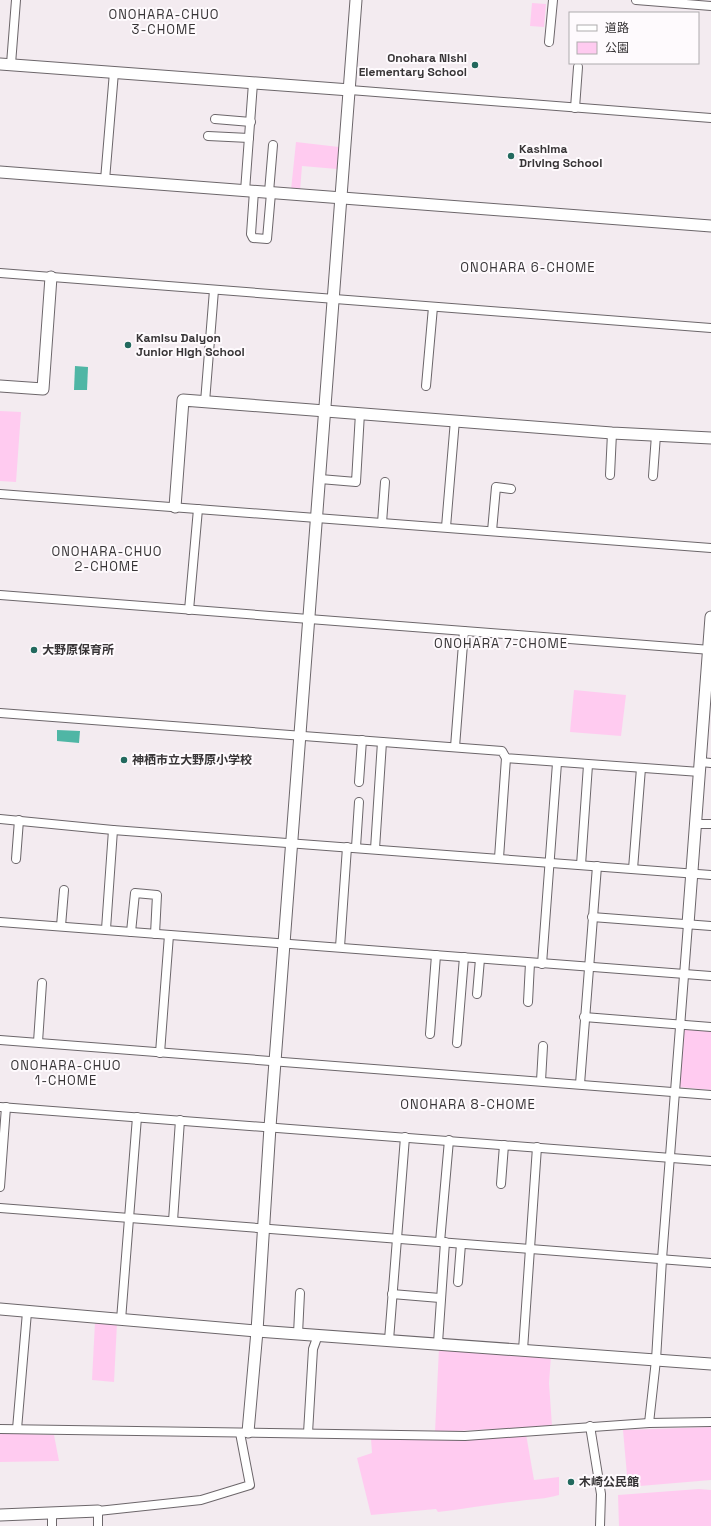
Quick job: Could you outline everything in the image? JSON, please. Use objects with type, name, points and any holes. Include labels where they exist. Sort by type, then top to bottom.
[{"type":"street","points":[[16,0],[5,64],[711,118]]},
{"type":"street","points":[[0,1515],[98,1512],[201,1500],[250,1484],[244,1433],[257,1331],[270,1127],[310,619],[316,518],[326,411],[356,0]]},
{"type":"street","points":[[549,42],[553,0]]},
{"type":"street","points":[[636,0],[711,6]]},
{"type":"street","points":[[575,108],[578,67]]},
{"type":"street","points":[[105,180],[114,72]]},
{"type":"street","points":[[254,83],[249,138],[251,234],[253,238],[267,239],[273,145]]},
{"type":"street","points":[[215,119],[251,122]]},
{"type":"street","points":[[208,136],[249,138]]},
{"type":"street","points":[[0,172],[711,226]]},
{"type":"street","points":[[0,273],[711,328]]},
{"type":"street","points":[[0,386],[43,389],[51,277]]},
{"type":"street","points":[[205,402],[214,290]]},
{"type":"street","points":[[426,386],[433,307]]},
{"type":"street","points":[[175,507],[183,400],[612,433],[711,438]]},
{"type":"street","points":[[320,479],[356,482],[360,413]]},
{"type":"street","points":[[446,527],[455,420]]},
{"type":"street","points":[[610,475],[612,433]]},
{"type":"street","points":[[652,476],[656,436]]},
{"type":"street","points":[[382,522],[385,482]]},
{"type":"street","points":[[492,531],[496,487],[511,489]]},
{"type":"street","points":[[0,494],[711,548]]},
{"type":"street","points":[[189,610],[198,509]]},
{"type":"street","points":[[0,596],[710,649]]},
{"type":"street","points":[[649,1423],[656,1360],[662,1259],[696,824],[704,765],[711,617]]},
{"type":"street","points":[[455,747],[464,631]]},
{"type":"street","points":[[0,713],[502,751],[506,758],[499,858]]},
{"type":"street","points":[[359,782],[362,740]]},
{"type":"street","points":[[375,849],[382,742]]},
{"type":"street","points":[[506,758],[557,763],[641,768],[704,765]]},
{"type":"street","points":[[542,964],[551,863],[557,763]]},
{"type":"street","points":[[581,865],[588,765]]},
{"type":"street","points":[[632,869],[641,768]]},
{"type":"street","points":[[340,947],[359,802]]},
{"type":"street","points":[[0,819],[113,830],[711,875]]},
{"type":"street","points":[[16,859],[19,820]]},
{"type":"street","points":[[696,824],[711,824]]},
{"type":"street","points":[[106,929],[113,830]]},
{"type":"street","points":[[580,1084],[584,1017],[597,866]]},
{"type":"street","points":[[61,926],[64,890]]},
{"type":"street","points":[[131,932],[135,893],[157,895],[155,934]]},
{"type":"street","points":[[592,917],[711,926]]},
{"type":"street","points":[[0,922],[711,976]]},
{"type":"street","points":[[160,1053],[169,935]]},
{"type":"street","points":[[430,1034],[436,955]]},
{"type":"street","points":[[457,1043],[464,957]]},
{"type":"street","points":[[477,994],[480,959]]},
{"type":"street","points":[[528,1002],[530,963]]},
{"type":"street","points":[[38,1042],[42,983]]},
{"type":"street","points":[[584,1017],[711,1027]]},
{"type":"street","points":[[0,1040],[711,1095]]},
{"type":"street","points":[[541,1081],[543,1046]]},
{"type":"street","points":[[0,1187],[3,1107],[711,1161]]},
{"type":"street","points":[[121,1320],[137,1117]]},
{"type":"street","points":[[173,1221],[180,1120]]},
{"type":"street","points":[[389,1340],[405,1137]]},
{"type":"street","points":[[438,1343],[442,1242],[449,1140]]},
{"type":"street","points":[[502,1184],[504,1145]]},
{"type":"street","points":[[523,1350],[537,1147]]},
{"type":"street","points":[[0,1208],[711,1263]]},
{"type":"street","points":[[458,1282],[461,1244]]},
{"type":"street","points":[[298,1334],[300,1293]]},
{"type":"street","points":[[392,1294],[440,1298]]},
{"type":"street","points":[[0,1309],[257,1331],[711,1364]]},
{"type":"street","points":[[17,1429],[27,1312]]},
{"type":"street","points":[[308,1433],[313,1349],[318,1335]]},
{"type":"street","points":[[0,1429],[465,1436],[590,1426],[711,1422]]},
{"type":"street","points":[[590,1426],[601,1494],[600,1526]]},
{"type":"street","points":[[98,1512],[98,1526]]},
{"type":"street","points":[[52,1513],[52,1526]]},
{"type":"green space","points":[[532,3],[546,4],[544,27],[530,26]]},
{"type":"green space","points":[[296,142],[339,147],[337,169],[302,166],[300,191],[291,190]]},
{"type":"green space","points":[[0,411],[21,412],[16,482],[0,481]]},
{"type":"green space","points":[[574,690],[626,695],[621,736],[570,732]]},
{"type":"green space","points":[[684,1029],[711,1031],[711,1090],[679,1087]]},
{"type":"green space","points":[[95,1322],[117,1323],[114,1382],[92,1380]]},
{"type":"green space","points":[[439,1348],[551,1356],[549,1383],[552,1426],[435,1432]]},
{"type":"green space","points":[[711,1427],[711,1480],[628,1487],[623,1430]]},
{"type":"green space","points":[[0,1433],[54,1435],[59,1461],[0,1462]]},
{"type":"green space","points":[[526,1434],[534,1480],[559,1477],[559,1495],[438,1512],[436,1509],[371,1515],[357,1458],[372,1453],[371,1439],[462,1439]]},
{"type":"green space","points":[[699,1489],[711,1490],[711,1526],[619,1526],[618,1495]]},
{"type":"shaded area","points":[[75,366],[88,367],[87,390],[74,390]]},
{"type":"shaded area","points":[[57,730],[80,731],[79,743],[57,741]]},
{"type":"place","name":"Onohara Nishi Elementary School","points":[[475,65]]},
{"type":"place","name":"Kashima Driving School","points":[[511,156]]},
{"type":"place","name":"Kamisu Daiyon Junior High School","points":[[128,345]]},
{"type":"place","name":"大野原保育所","points":[[34,650]]},
{"type":"place","name":"神栖市立大野原小学校","points":[[124,760]]},
{"type":"place","name":"木崎公民館","points":[[571,1482]]},
{"type":"district","name":"ONOHARA-CHUO 3-CHOME","points":[[164,22]]},
{"type":"district","name":"ONOHARA 6-CHOME","points":[[528,267]]},
{"type":"district","name":"ONOHARA-CHUO 2-CHOME","points":[[107,558]]},
{"type":"district","name":"ONOHARA 7-CHOME","points":[[501,643]]},
{"type":"district","name":"ONOHARA-CHUO 1-CHOME","points":[[66,1072]]},
{"type":"district","name":"ONOHARA 8-CHOME","points":[[468,1104]]}]
